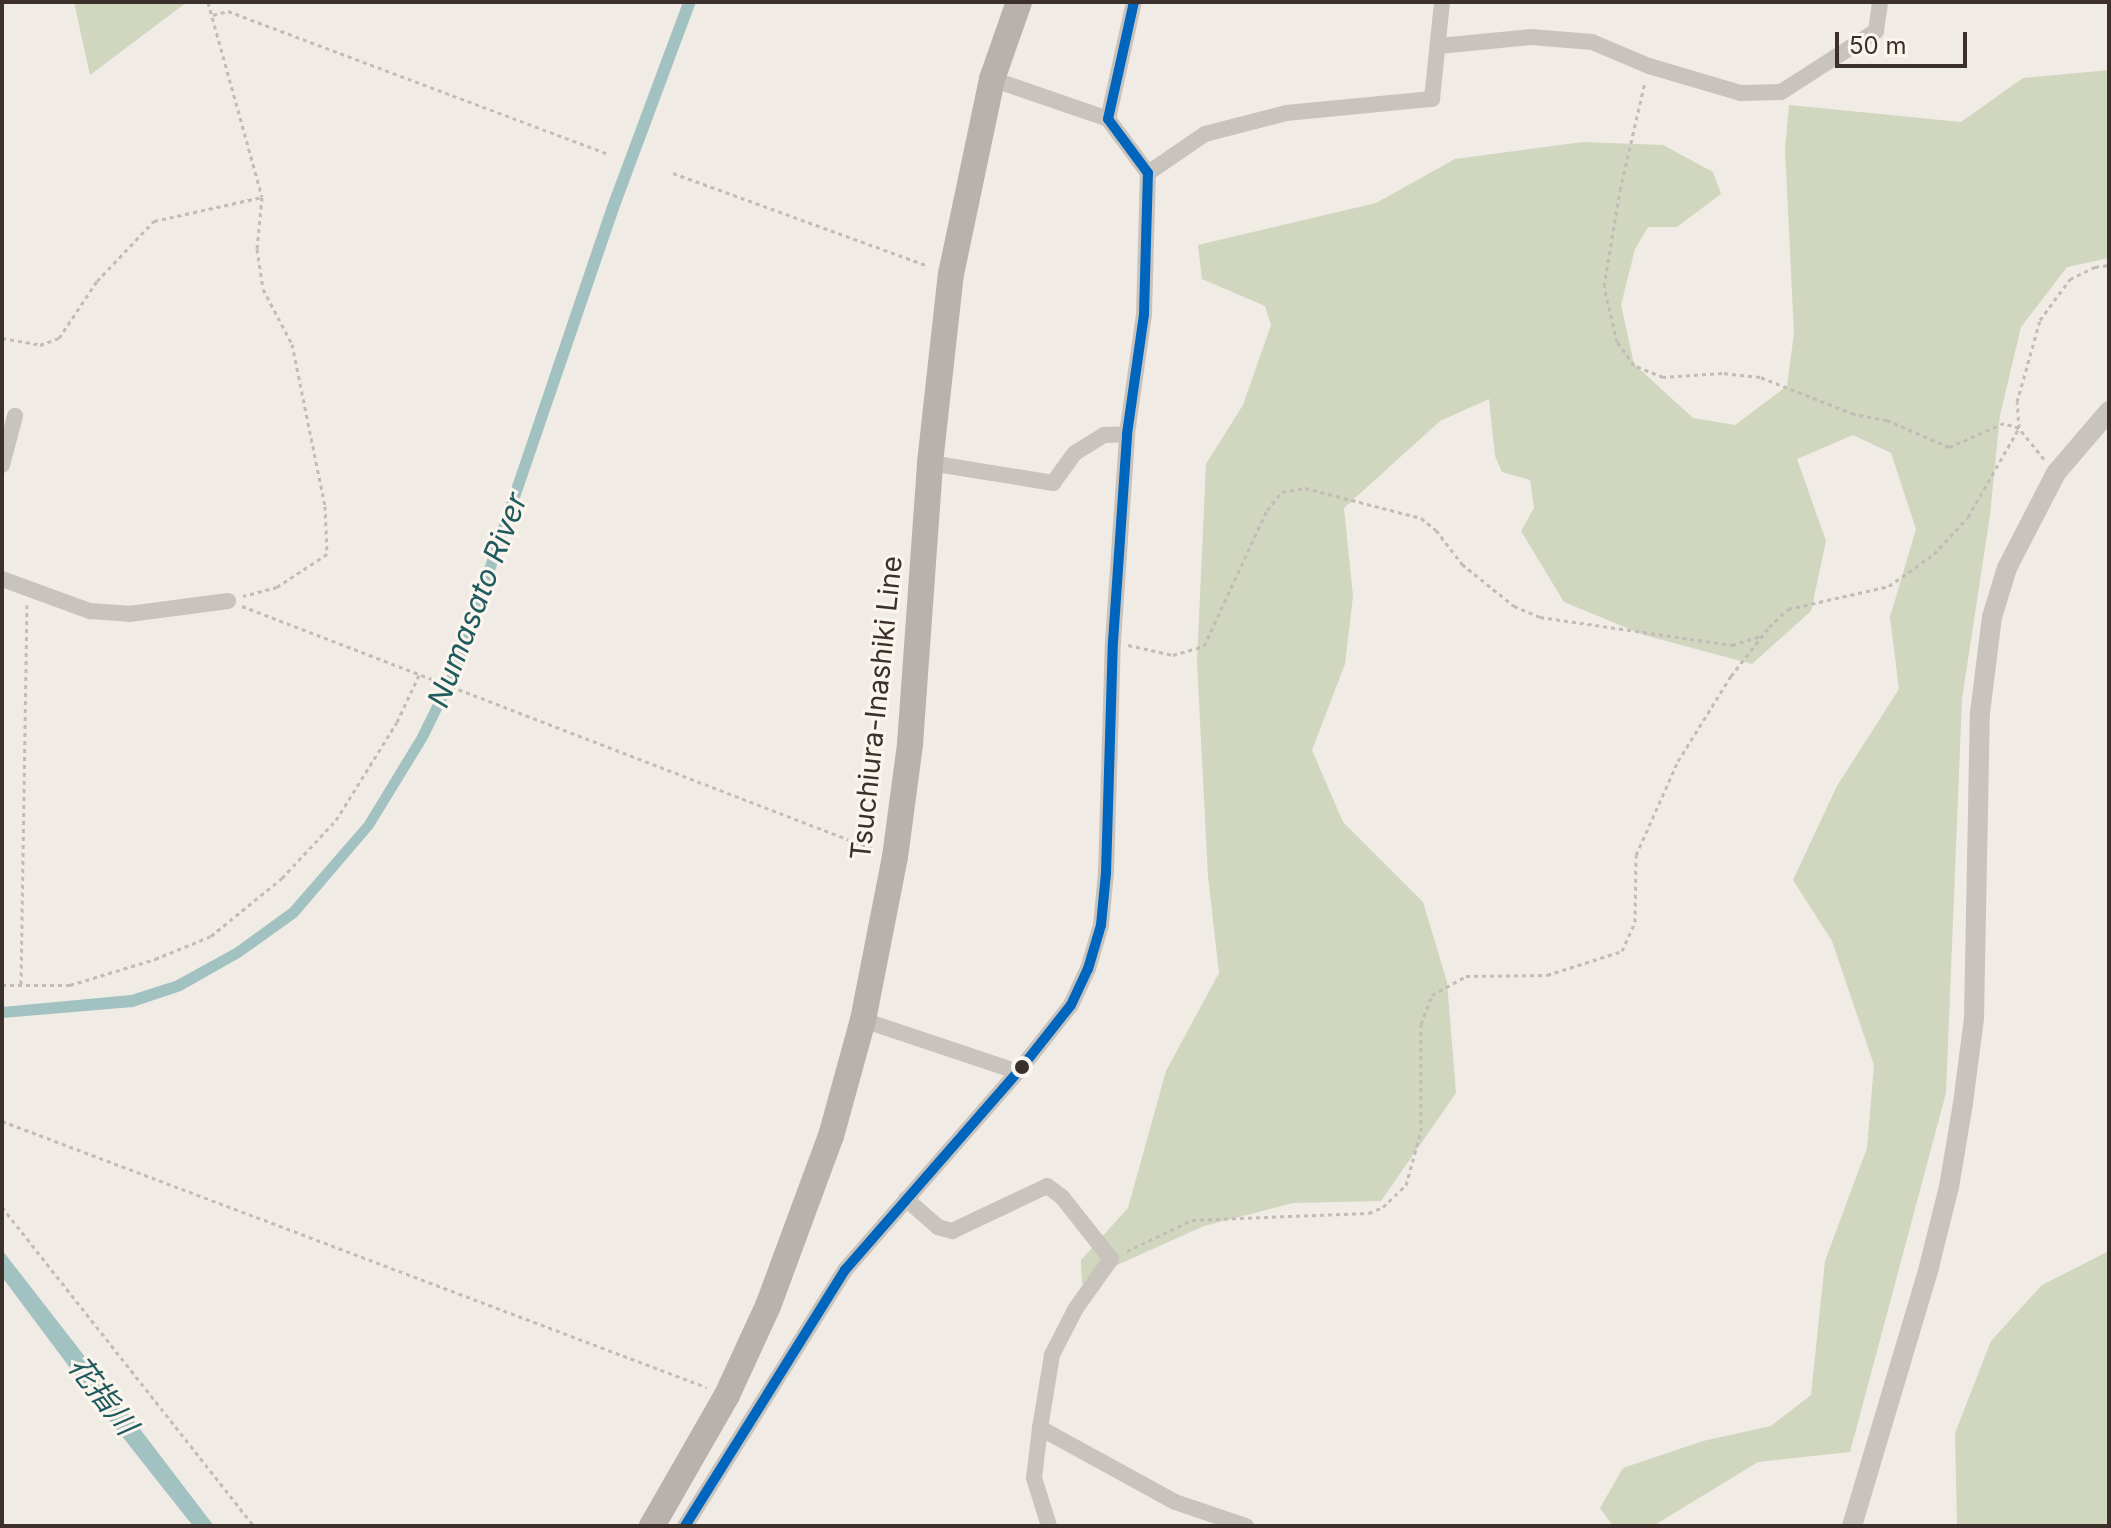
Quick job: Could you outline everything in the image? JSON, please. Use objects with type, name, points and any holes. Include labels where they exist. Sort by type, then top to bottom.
[{"type":"main road","name":"Tsuchiura-Inashiki Line","points":[[652,1526],[727,1395],[768,1306],[831,1136],[863,1020],[895,857],[910,744],[930,463],[951,274],[992,79],[1019,2]]},
{"type":"street","points":[[1108,119],[1134,2]]},
{"type":"street","points":[[1148,173],[1205,134],[1286,113],[1432,99],[1442,2]]},
{"type":"street","points":[[1439,46],[1531,37],[1592,42],[1649,66],[1741,93],[1781,92],[1876,31],[1880,2]]},
{"type":"street","points":[[685,1526],[821,1303],[906,1199],[1018,1072],[1071,1005],[1088,969],[1101,925],[1113,642],[1127,434],[1144,314],[1148,173],[1108,119],[992,79]]},
{"type":"street","points":[[1852,1526],[1929,1267],[1949,1187],[1963,1103],[1974,1018],[1980,713],[1992,617],[2007,568],[2056,473],[2109,411]]},
{"type":"street","points":[[2,465],[15,416]]},
{"type":"street","points":[[930,463],[1053,483],[1075,453],[1104,435],[1127,434]]},
{"type":"street","points":[[2,579],[90,611],[129,614],[228,601]]},
{"type":"street","points":[[863,1020],[1018,1072]]},
{"type":"street","points":[[906,1199],[938,1227],[952,1231],[1047,1186],[1062,1197],[1111,1259],[1076,1308],[1052,1355],[1034,1478],[1049,1526]]},
{"type":"street","points":[[1040,1428],[1175,1502],[1246,1526]]},
{"type":"path","points":[[208,2],[262,197],[257,249],[263,289],[292,344],[325,506],[327,554],[277,587],[228,601]]},
{"type":"path","points":[[213,15],[228,11],[606,153]]},
{"type":"path","points":[[1649,66],[1620,190],[1604,286],[1617,342],[1634,365],[1663,377],[1722,373],[1760,377],[1854,414],[1887,420],[1949,447],[2004,423],[2019,428],[2056,473]]},
{"type":"path","points":[[673,173],[951,274]]},
{"type":"path","points":[[2,338],[40,345],[59,338],[97,281],[154,221],[262,197]]},
{"type":"path","points":[[1111,1259],[1192,1220],[1369,1213],[1383,1207],[1406,1185],[1421,1131],[1421,1024],[1432,995],[1466,976],[1547,975],[1622,951],[1635,922],[1636,855],[1678,761],[1731,676],[1788,609],[1889,586],[1934,554],[1968,517],[2019,428],[2017,402],[2040,320],[2070,279],[2095,267],[2109,265]]},
{"type":"path","points":[[1113,642],[1173,655],[1204,646],[1267,510],[1282,492],[1305,488],[1421,518],[1436,530],[1462,564],[1514,606],[1540,617],[1732,645],[1762,636]]},
{"type":"path","points":[[21,984],[27,590]]},
{"type":"path","points":[[228,601],[895,857]]},
{"type":"path","points":[[2,985],[70,985],[155,959],[211,936],[282,878],[336,820],[397,722],[420,675]]},
{"type":"path","points":[[2,1121],[727,1395]]},
{"type":"path","points":[[2,1207],[254,1526]]},
{"type":"green space","points":[[74,2],[187,2],[90,75]]},
{"type":"green space","points":[[2109,70],[2109,258],[2067,267],[2021,327],[2000,415],[1990,515],[1962,699],[1946,1093],[1850,1452],[1758,1462],[1653,1526],[1613,1526],[1600,1508],[1623,1468],[1703,1441],[1771,1426],[1811,1395],[1825,1261],[1867,1148],[1874,1065],[1832,941],[1793,880],[1837,786],[1899,689],[1890,617],[1916,529],[1891,453],[1853,435],[1797,459],[1826,541],[1811,611],[1752,664],[1644,635],[1564,602],[1521,531],[1534,508],[1530,480],[1502,472],[1495,456],[1489,399],[1440,421],[1344,508],[1353,596],[1345,664],[1312,750],[1343,822],[1423,902],[1447,982],[1456,1093],[1381,1201],[1293,1203],[1204,1226],[1082,1284],[1081,1260],[1128,1208],[1166,1071],[1219,973],[1208,876],[1197,662],[1206,464],[1243,405],[1271,325],[1265,306],[1202,279],[1198,245],[1376,203],[1455,159],[1583,142],[1663,145],[1713,172],[1721,194],[1677,227],[1648,227],[1635,249],[1621,305],[1634,364],[1693,418],[1735,425],[1787,386],[1794,333],[1785,150],[1789,105],[1961,122],[2023,78]]},
{"type":"green space","points":[[2109,1251],[2109,1526],[1957,1526],[1955,1433],[1991,1341],[2042,1285]]},
{"type":"water","name":"Numasato River","points":[[683,2],[696,2],[619,209],[460,673],[427,740],[373,828],[297,917],[241,957],[181,991],[133,1007],[2,1018],[2,1007],[131,995],[175,981],[235,948],[290,908],[364,823],[417,736],[450,669],[607,206]]},
{"type":"water","name":"花指川","points":[[2,1250],[214,1526],[193,1526],[106,1416],[2,1277]]},
{"type":"transit line","points":[[685,1526],[845,1270],[1018,1072],[1071,1005],[1088,969],[1101,925],[1106,873],[1113,642],[1127,434],[1144,314],[1148,173],[1108,119],[1134,2]]}]
